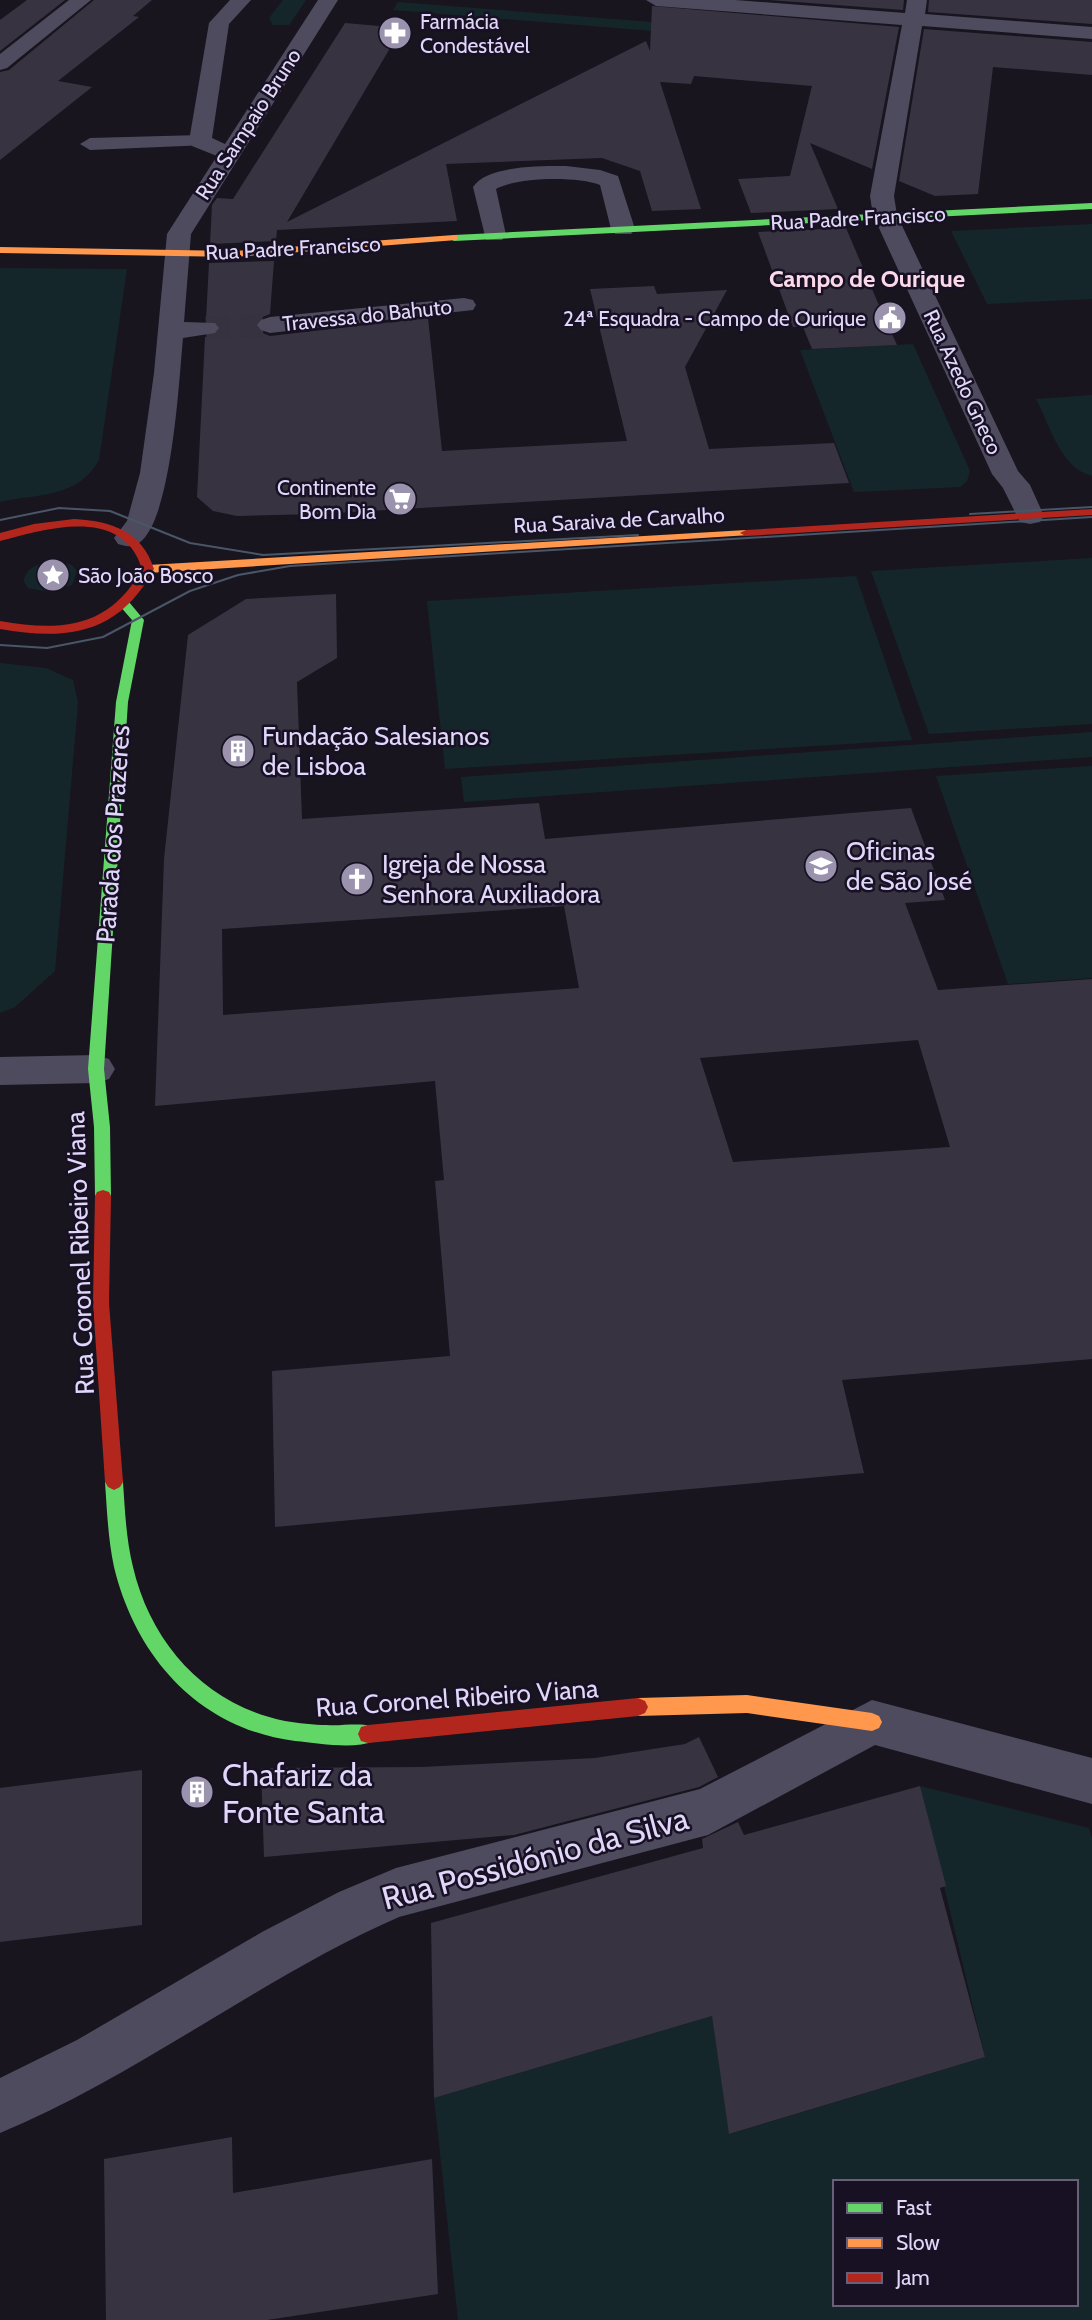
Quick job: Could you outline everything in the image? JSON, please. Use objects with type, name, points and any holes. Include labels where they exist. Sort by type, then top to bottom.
[{"type":"street","points":[[0,64],[81,0]]},
{"type":"street","points":[[229,153],[200,141],[219,23],[241,0]]},
{"type":"street","name":"Rua Sampaio Bruno","points":[[176,252],[179,234],[328,0]]},
{"type":"street","points":[[656,0],[915,10],[1092,33]]},
{"type":"street","name":"Rua Azedo Gneco","points":[[915,10],[882,196],[885,215],[1006,474],[1016,485],[1030,516]]},
{"type":"street","points":[[494,235],[484,187],[502,177],[588,173],[610,181],[623,229]]},
{"type":"street","name":"Rua Padre Francisco","points":[[0,250],[234,254],[494,235],[1092,205]]},
{"type":"street","points":[[128,538],[141,523],[154,473],[171,331],[176,252]]},
{"type":"street","name":"Travessa do Bahuto","points":[[270,324],[464,305]]},
{"type":"street","points":[[171,331],[206,328]]},
{"type":"street","name":"Rua Saraiva de Carvalho","points":[[148,569],[1092,512]]},
{"type":"street","points":[[0,537],[37,526],[68,523],[97,526],[128,538],[139,547],[148,569],[145,582],[125,605],[91,622],[71,628],[27,631],[0,625]]},
{"type":"street","name":"Parada dos Prazeres","points":[[96,1069],[122,702],[138,620],[125,605]]},
{"type":"street","points":[[0,1071],[96,1069]]},
{"type":"street","name":"Rua Coronel Ribeiro Viana","points":[[96,1069],[103,1112],[102,1309],[119,1547],[134,1604],[149,1636],[169,1664],[195,1690],[223,1709],[255,1724],[290,1733],[354,1735],[707,1703],[770,1707],[872,1722]]},
{"type":"street","points":[[872,1722],[1092,1781]]},
{"type":"street","name":"Rua Possidónio da Silva","points":[[0,2106],[96,2059],[271,1954],[356,1909],[396,1893],[708,1811],[872,1722]]},
{"type":"lane","points":[[90,144],[200,141]]},
{"type":"shaded area","points":[[283,0],[306,0],[289,25],[273,25],[269,18]]},
{"type":"shaded area","points":[[398,2],[842,37],[840,46],[393,10]]},
{"type":"shaded area","points":[[1092,224],[1092,299],[987,304],[951,231]]},
{"type":"shaded area","points":[[0,268],[127,269],[99,460],[90,473],[68,488],[0,502]]},
{"type":"shaded area","points":[[913,344],[970,471],[967,481],[960,487],[854,492],[800,350]]},
{"type":"shaded area","points":[[1092,395],[1092,476],[1081,471],[1064,455],[1036,399]]},
{"type":"shaded area","points":[[1092,558],[1092,724],[929,734],[871,571]]},
{"type":"shaded area","points":[[52,561],[72,565],[77,571],[72,585],[50,592],[28,588],[24,582],[27,573],[38,565]]},
{"type":"shaded area","points":[[856,576],[912,740],[445,769],[427,601]]},
{"type":"shaded area","points":[[0,663],[46,668],[73,680],[78,703],[55,971],[15,1007],[0,1013]]},
{"type":"shaded area","points":[[1092,732],[1092,757],[464,802],[461,777]]},
{"type":"shaded area","points":[[1092,766],[1092,978],[1008,984],[936,776]]},
{"type":"shaded area","points":[[920,1786],[1089,1828],[1092,1838],[1092,2320],[458,2320],[434,2098],[712,2016],[730,2134],[985,2057]]},
{"type":"building","points":[[27,0],[65,0],[0,51],[0,20]]},
{"type":"building","points":[[94,0],[152,0],[133,16],[139,17],[58,81],[92,87],[0,160],[0,72],[9,70]]},
{"type":"building","points":[[769,0],[904,0],[903,10]]},
{"type":"building","points":[[929,0],[1092,0],[1092,24],[928,12]]},
{"type":"building","points":[[652,6],[899,27],[872,169],[810,143],[838,209],[751,213],[738,179],[790,176],[812,86],[694,76],[691,84],[660,82],[701,209],[652,211],[640,171],[602,158],[446,164],[457,221],[277,230],[276,241],[210,244],[212,205],[217,198],[233,199],[345,23],[402,28],[287,222],[646,41],[650,51]]},
{"type":"building","points":[[924,29],[1092,42],[1092,75],[993,67],[978,194],[935,196],[899,181]]},
{"type":"building","points":[[846,228],[897,345],[812,349],[803,327],[793,327],[758,232]]},
{"type":"building","points":[[274,261],[270,314],[260,318],[254,325],[260,332],[270,336],[428,318],[442,451],[627,441],[590,289],[654,286],[657,294],[727,290],[685,367],[709,449],[834,443],[849,483],[318,514],[237,516],[213,511],[197,497],[205,337],[215,336],[222,328],[217,321],[206,320],[209,263]]},
{"type":"building","points":[[336,594],[337,658],[297,682],[302,819],[539,803],[545,839],[911,808],[945,900],[905,903],[938,990],[1092,979],[1092,1359],[842,1380],[864,1473],[275,1527],[272,1371],[450,1356],[435,1181],[444,1180],[435,1081],[155,1106],[164,859],[188,635],[246,599]],"holes":[[[564,906],[579,988],[223,1015],[222,929]],[[918,1040],[950,1147],[733,1162],[700,1058]]]},
{"type":"building","points":[[699,1737],[718,1777],[699,1787],[514,1835],[264,1857],[261,1768],[422,1767],[595,1758],[685,1744]]},
{"type":"building","points":[[142,1770],[142,1925],[0,1942],[0,1788]]},
{"type":"building","points":[[920,1786],[946,1886],[940,1888],[985,2057],[729,2134],[712,2016],[434,2098],[431,1923],[703,1848],[702,1839],[738,1822],[744,1835]]},
{"type":"building","points":[[232,2137],[233,2193],[432,2159],[438,2294],[267,2320],[106,2320],[104,2159]]},
{"type":"tunnel","points":[[206,328],[270,325]]},
{"type":"tram line","points":[[970,514],[1092,507]]},
{"type":"tram line","points":[[0,520],[59,508],[110,511],[190,543],[263,555],[638,535]]},
{"type":"tram line","points":[[0,645],[47,648],[103,637],[190,591],[238,575],[290,566],[1092,517]]},
{"type":"traffic: fast","points":[[454,238],[1092,206]]},
{"type":"traffic: fast","points":[[103,1196],[102,1127],[96,1069],[122,702],[138,620],[125,605]]},
{"type":"traffic: fast","points":[[114,1482],[123,1565],[141,1619],[161,1653],[186,1682],[216,1704],[249,1720],[285,1730],[325,1735],[368,1734]]},
{"type":"traffic: slow","points":[[0,250],[234,254],[454,238]]},
{"type":"traffic: slow","points":[[148,569],[746,533]]},
{"type":"traffic: slow","points":[[638,1707],[747,1704],[872,1722]]},
{"type":"traffic: jam","points":[[746,533],[1092,512]]},
{"type":"traffic: jam","points":[[0,537],[54,524],[93,524],[111,528],[127,536],[141,551],[148,569],[137,589],[122,605],[105,617],[86,625],[44,630],[0,625]]},
{"type":"traffic: jam","points":[[103,1196],[101,1303],[114,1482]]},
{"type":"traffic: jam","points":[[368,1734],[638,1707]]},
{"type":"place","name":"Farmácia Condestável","points":[[395,33]]},
{"type":"place","name":"24ª Esquadra - Campo de Ourique","points":[[890,318]]},
{"type":"place","name":"Continente Bom Dia","points":[[400,499]]},
{"type":"place","name":"São João Bosco","points":[[53,575]]},
{"type":"place","name":"Fundação Salesianos de Lisboa","points":[[238,751]]},
{"type":"place","name":"Oficinas de São José","points":[[821,866]]},
{"type":"place","name":"Igreja de Nossa Senhora Auxiliadora","points":[[357,879]]},
{"type":"place","name":"Chafariz da Fonte Santa","points":[[197,1792]]},
{"type":"district","name":"Campo de Ourique","points":[[867,278]]}]
